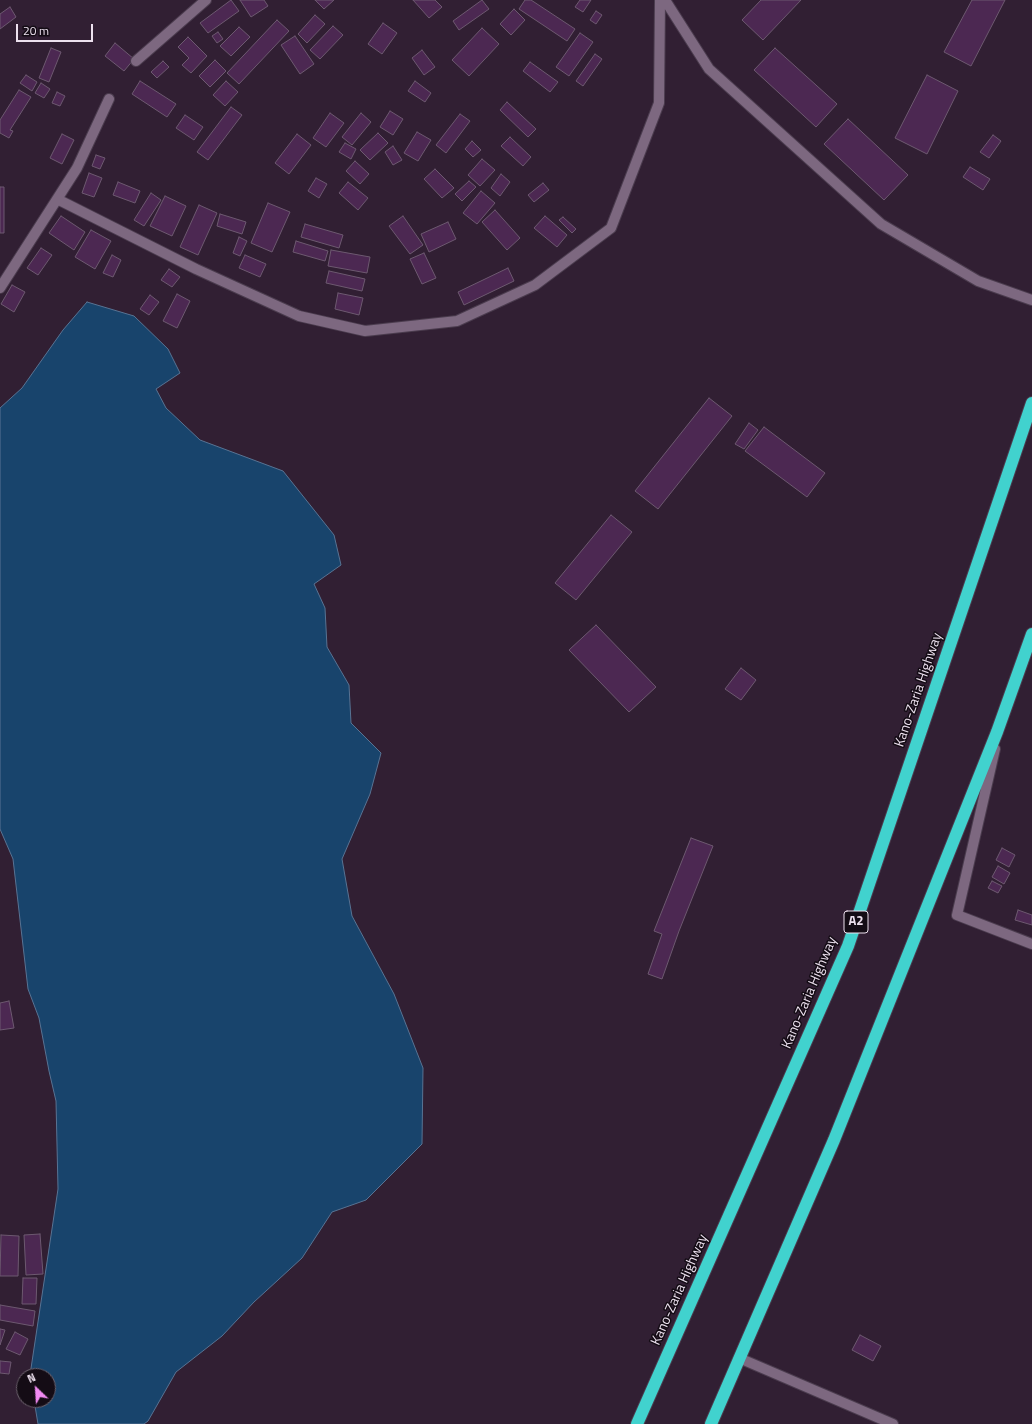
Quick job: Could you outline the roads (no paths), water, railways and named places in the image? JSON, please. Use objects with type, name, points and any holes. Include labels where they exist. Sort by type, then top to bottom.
[{"type":"highway","name":"Kano-Zaria Highway","points":[[637,1424],[848,946],[1032,403]]},
{"type":"highway","points":[[711,1424],[834,1140],[1001,722],[1032,634]]},
{"type":"street","points":[[136,62],[206,0]]},
{"type":"street","points":[[57,199],[196,269],[299,316],[365,331],[457,321],[535,285],[611,228],[659,103],[660,0]]},
{"type":"street","points":[[666,0],[709,69],[880,224],[978,281],[1032,300]]},
{"type":"street","points":[[0,288],[77,168],[109,99]]},
{"type":"street","points":[[1001,722],[956,915],[1032,944]]},
{"type":"street","points":[[739,1358],[893,1424]]},
{"type":"water","points":[[87,302],[134,316],[168,349],[180,373],[156,389],[166,408],[200,440],[283,471],[334,535],[341,565],[314,584],[325,608],[327,647],[349,685],[351,723],[381,753],[370,794],[342,859],[352,916],[394,994],[423,1068],[422,1144],[366,1200],[332,1212],[302,1258],[254,1302],[222,1336],[176,1372],[148,1421],[144,1424],[38,1424],[35,1408],[56,1408],[56,1368],[31,1368],[58,1189],[56,1101],[39,1018],[28,989],[13,859],[0,829],[0,408],[22,388],[63,330]]}]
